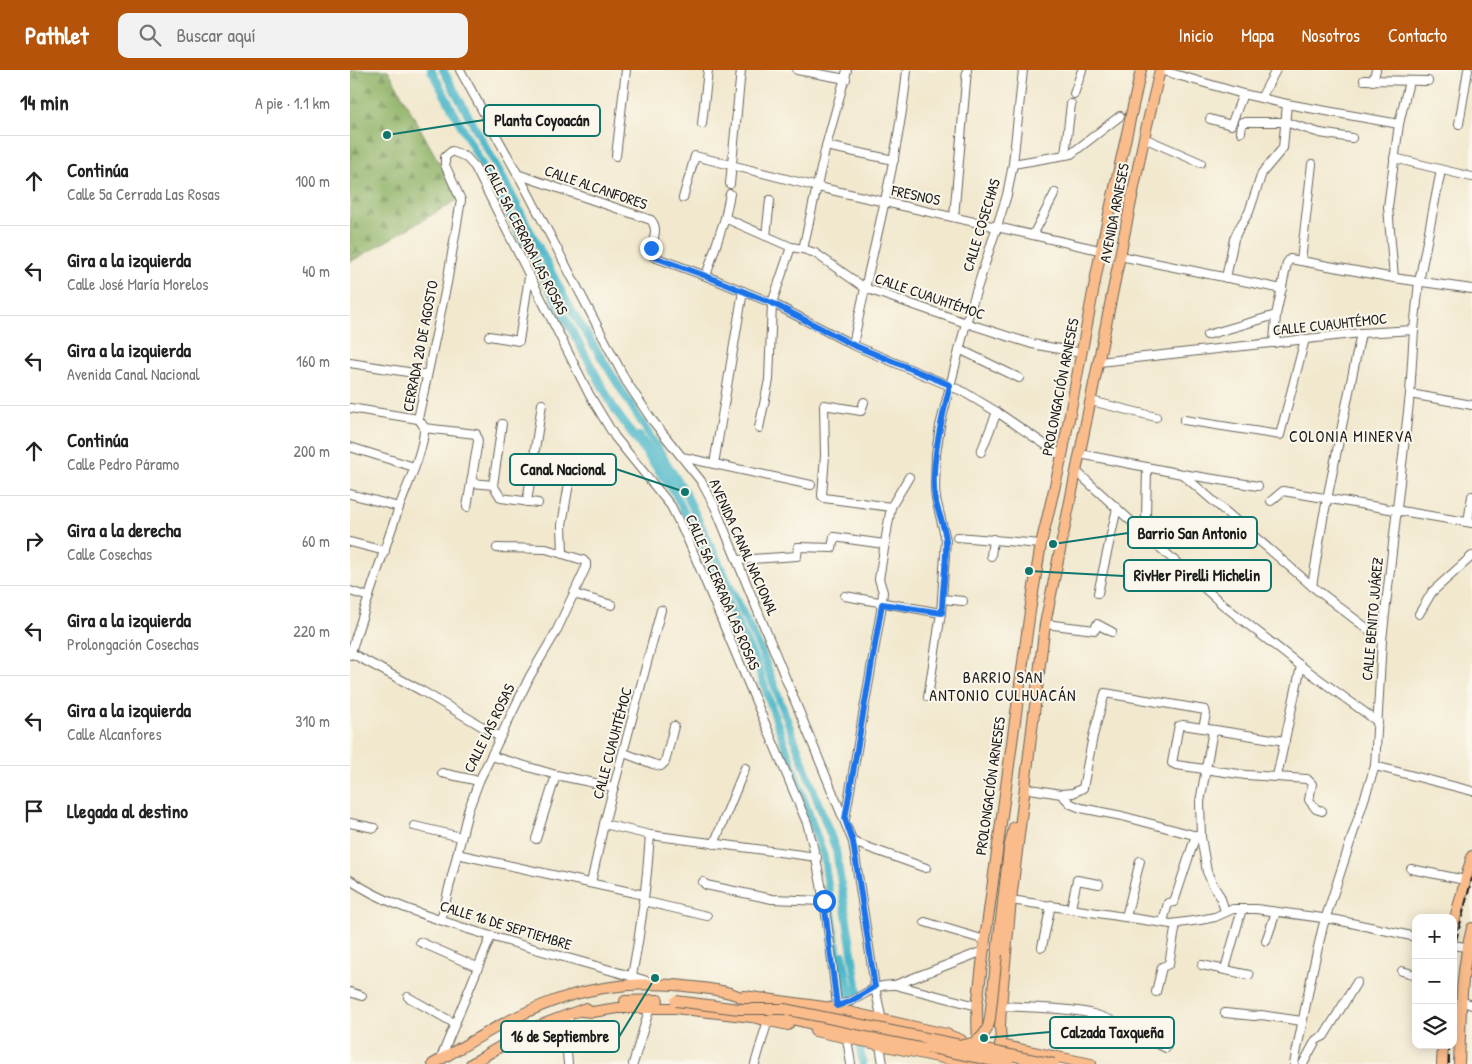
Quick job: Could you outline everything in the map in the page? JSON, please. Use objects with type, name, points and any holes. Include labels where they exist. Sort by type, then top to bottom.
[{"type":"main road","name":"AVENIDA ARNESES","points":[[1098,249],[1141,70]]},
{"type":"main road","name":"AVENIDA ARNESES","points":[[1099,362],[1144,138],[1160,70]]},
{"type":"main road","name":"PROLONGACIÓN ARNESES","points":[[977,1064],[977,1006],[1030,611],[1041,544],[1062,456],[1082,353],[1098,249]]},
{"type":"main road","points":[[1002,1064],[1000,1045],[1001,1006],[1022,802],[1045,624],[1099,362]]},
{"type":"main road","points":[[958,1045],[978,1040],[988,1028],[1009,849],[1022,802]]},
{"type":"main road","points":[[1456,914],[1472,856]]},
{"type":"main road","points":[[1459,1064],[1461,1001],[1472,928]]},
{"type":"main road","points":[[437,1062],[534,1008],[578,992],[615,986],[658,984],[708,989],[738,995],[834,1007],[882,1021],[946,1034],[961,1040],[968,1049],[973,1049],[976,1042]]},
{"type":"main road","points":[[738,995],[753,1004],[781,1016],[1009,1064]]},
{"type":"main road","points":[[471,1064],[528,1030],[581,1011],[589,1006],[618,1002],[676,1001],[739,1009],[784,1009],[836,1018],[1054,1064]]},
{"type":"main road","points":[[581,1011],[592,1012],[618,1008],[675,1008],[768,1020],[847,1039],[971,1064]]},
{"type":"main road","points":[[939,1057],[950,1048],[950,1042],[946,1034]]},
{"type":"main road","points":[[474,1040],[469,1047],[470,1052],[477,1057],[483,1057]]},
{"type":"main road","points":[[1000,1045],[1091,1064]]},
{"type":"main road","points":[[927,1047],[977,1064]]},
{"type":"main road","points":[[1442,1064],[1443,1049]]},
{"type":"main road","points":[[452,1053],[457,1052],[462,1055],[465,1059],[465,1064]]},
{"type":"main road","points":[[1022,1064],[1026,1056],[1035,1052]]},
{"type":"street","name":"AVENIDA CANAL NACIONAL","points":[[460,70],[626,381],[652,420],[701,481],[715,507],[853,842],[882,1021]]},
{"type":"street","points":[[616,156],[626,70]]},
{"type":"street","points":[[702,124],[708,70]]},
{"type":"street","points":[[730,184],[741,70]]},
{"type":"street","points":[[797,70],[846,79]]},
{"type":"street","points":[[803,248],[826,146],[847,70]]},
{"type":"street","points":[[853,345],[894,160],[904,106],[907,70]]},
{"type":"street","points":[[954,217],[967,70]]},
{"type":"street","name":"CALLE COSECHAS","points":[[928,697],[942,613],[946,540],[935,488],[936,454],[940,426],[966,323],[1007,195],[1023,70]]},
{"type":"street","points":[[1074,94],[1082,70]]},
{"type":"street","points":[[1160,70],[1243,94],[1287,104],[1399,124]]},
{"type":"street","points":[[1261,98],[1276,70]]},
{"type":"street","points":[[1373,81],[1376,70]]},
{"type":"street","points":[[1459,124],[1468,70]]},
{"type":"street","points":[[1364,80],[1428,81]]},
{"type":"street","points":[[1394,278],[1388,207],[1399,124],[1409,81]]},
{"type":"street","points":[[1210,119],[1231,126],[1243,94]]},
{"type":"street","points":[[1065,154],[1071,104]]},
{"type":"street","points":[[1226,278],[1234,239],[1249,212],[1262,173],[1282,148],[1287,104]]},
{"type":"street","points":[[1012,164],[1070,154],[1120,116]]},
{"type":"street","points":[[1241,132],[1242,122],[1286,122],[1320,133],[1352,138]]},
{"type":"street","points":[[1144,138],[1201,163]]},
{"type":"street","points":[[826,146],[894,160]]},
{"type":"street","name":"CERRADA 20 DE AGOSTO","points":[[350,654],[414,467],[424,428],[418,418],[447,283],[461,200],[445,165],[445,157],[452,151]]},
{"type":"street","name":"CALLE 5A CERRADA LAS ROSAS","points":[[452,151],[466,158],[475,167],[589,394],[609,428],[671,506],[688,540],[800,806],[817,857],[824,901],[834,1007]]},
{"type":"street","name":"FRESNOS","points":[[683,198],[695,156],[818,188],[1098,249]]},
{"type":"street","points":[[1394,158],[1472,177]]},
{"type":"street","points":[[1301,261],[1312,164]]},
{"type":"street","name":"CALLE BENITO JUÁREZ","points":[[1294,1064],[1313,968],[1326,918],[1375,766],[1382,640],[1410,394],[1419,282],[1441,170]]},
{"type":"street","name":"CALLE ALCANFORES","points":[[517,174],[651,220],[655,224],[656,230],[650,253],[654,257],[772,303],[853,345],[950,385],[997,412],[1062,456]]},
{"type":"street","points":[[1033,235],[1055,193]]},
{"type":"street","points":[[706,276],[725,218],[730,194]]},
{"type":"street","points":[[766,236],[770,200]]},
{"type":"street","name":"CALLE CUAUHTÉMOC","points":[[725,218],[792,247],[803,248],[815,253],[865,288],[1032,344],[1082,353]]},
{"type":"street","points":[[759,428],[769,380],[772,303],[792,247]]},
{"type":"street","points":[[1120,256],[1282,289]]},
{"type":"street","points":[[1274,343],[1276,315],[1288,260],[1293,259],[1394,278],[1472,289]]},
{"type":"street","points":[[489,336],[519,341],[530,276]]},
{"type":"street","points":[[714,464],[743,291]]},
{"type":"street","points":[[1207,336],[1276,315]]},
{"type":"street","name":"CALLE CUAUHTÉMOC","points":[[1099,362],[1361,333],[1414,330]]},
{"type":"street","points":[[1312,586],[1327,498],[1361,333]]},
{"type":"street","points":[[1184,420],[1280,435],[1305,339]]},
{"type":"street","points":[[959,350],[1019,378]]},
{"type":"street","points":[[350,363],[427,375]]},
{"type":"street","points":[[1410,394],[1472,405]]},
{"type":"street","points":[[1091,401],[1156,417]]},
{"type":"street","points":[[864,402],[861,411],[824,406],[825,455],[822,496],[824,498],[891,507]]},
{"type":"street","points":[[526,502],[542,404]]},
{"type":"street","points":[[350,408],[418,418]]},
{"type":"street","points":[[981,452],[997,412]]},
{"type":"street","points":[[502,424],[493,485],[501,498],[538,503]]},
{"type":"street","points":[[424,428],[476,434],[478,441],[467,507]]},
{"type":"street","points":[[350,447],[414,467]]},
{"type":"street","points":[[1080,454],[1182,474],[1258,486]]},
{"type":"street","points":[[682,458],[811,485]]},
{"type":"street","points":[[1146,518],[1147,467]]},
{"type":"street","points":[[497,548],[546,549],[563,554],[562,525],[571,471]]},
{"type":"street","points":[[1077,472],[1222,604],[1301,666],[1378,722]]},
{"type":"street","points":[[1182,474],[1312,586],[1382,640]]},
{"type":"street","points":[[845,819],[882,604],[879,578],[884,544],[891,507],[909,478]]},
{"type":"street","points":[[472,483],[493,485]]},
{"type":"street","points":[[1271,501],[1283,491],[1470,523],[1472,496]]},
{"type":"street","points":[[350,494],[399,507]]},
{"type":"street","points":[[1098,593],[1117,508]]},
{"type":"street","points":[[737,560],[797,556],[798,547],[832,548],[834,537],[884,544]]},
{"type":"street","points":[[957,537],[1041,544]]},
{"type":"street","points":[[991,556],[993,539]]},
{"type":"street","points":[[350,542],[384,551]]},
{"type":"street","name":"CALLE LAS ROSAS","points":[[441,920],[468,811],[479,781],[530,676],[556,632],[586,567],[586,563],[583,560],[563,554]]},
{"type":"street","points":[[1419,614],[1432,592],[1472,556]]},
{"type":"street","points":[[350,591],[369,597]]},
{"type":"street","points":[[574,594],[612,605]]},
{"type":"street","points":[[845,596],[942,613]]},
{"type":"street","points":[[942,599],[963,601]]},
{"type":"street","name":"CALLE CUAUHTÉMOC","points":[[591,883],[604,824],[661,610]]},
{"type":"street","points":[[1045,624],[1095,630],[1097,624],[1112,632]]},
{"type":"street","points":[[350,654],[422,691],[500,737]]},
{"type":"street","points":[[1277,776],[1301,666]]},
{"type":"street","points":[[1024,788],[1061,794],[1073,793],[1083,788],[1093,736],[1106,693],[1205,710],[1203,728]]},
{"type":"street","points":[[1285,741],[1183,725],[1179,726],[1172,763],[1246,774],[1307,779],[1312,784],[1309,800],[1316,809],[1322,811]]},
{"type":"street","points":[[624,753],[661,766],[665,762],[674,726]]},
{"type":"street","points":[[1163,922],[1168,902],[1174,902],[1198,836],[1200,802],[1213,730]]},
{"type":"street","points":[[491,756],[556,775],[614,787]]},
{"type":"street","points":[[1375,766],[1472,791]]},
{"type":"street","points":[[714,844],[745,768]]},
{"type":"street","points":[[442,773],[479,781]]},
{"type":"street","points":[[536,839],[556,775]]},
{"type":"street","points":[[1061,794],[1071,804],[1081,808],[1198,836]]},
{"type":"street","points":[[350,822],[374,828]]},
{"type":"street","points":[[604,824],[650,835],[817,857]]},
{"type":"street","points":[[414,826],[461,837]]},
{"type":"street","points":[[632,976],[648,871],[650,835]]},
{"type":"street","points":[[1198,836],[1207,872],[1220,896],[1225,911]]},
{"type":"street","points":[[853,842],[926,868]]},
{"type":"street","points":[[458,854],[591,883],[707,916]]},
{"type":"street","points":[[1126,918],[1140,861]]},
{"type":"street","points":[[1411,869],[1465,880]]},
{"type":"street","name":"CALLE 16 DE SEPTIEMBRE","points":[[350,880],[383,899],[406,909],[490,936],[658,984]]},
{"type":"street","points":[[1071,908],[1077,880],[1099,884]]},
{"type":"street","points":[[703,882],[706,885],[772,900],[824,901]]},
{"type":"street","points":[[1012,900],[1176,924],[1215,917],[1233,909],[1276,912],[1326,918],[1412,936]]},
{"type":"street","points":[[1042,947],[1051,905]]},
{"type":"street","points":[[1225,969],[1242,909]]},
{"type":"street","points":[[1266,941],[1276,912]]},
{"type":"street","points":[[926,922],[985,940]]},
{"type":"street","points":[[1156,992],[1162,967],[1169,964],[1176,924]]},
{"type":"street","points":[[437,1062],[490,936]]},
{"type":"street","points":[[420,942],[478,967]]},
{"type":"street","points":[[895,985],[978,953]]},
{"type":"street","points":[[1202,964],[1250,975]]},
{"type":"street","points":[[1402,971],[1412,974]]},
{"type":"street","points":[[1303,1064],[1316,1040],[1324,1036],[1357,982]]},
{"type":"street","points":[[834,1007],[851,1001],[875,987],[884,985],[895,985],[977,1006]]},
{"type":"street","points":[[350,992],[362,996]]},
{"type":"street","points":[[408,997],[454,1023]]},
{"type":"street","points":[[1461,1001],[1472,1005]]},
{"type":"street","points":[[1001,1006],[1070,1010],[1091,1014],[1166,1048]]},
{"type":"street","points":[[633,1064],[650,1007]]},
{"type":"street","points":[[1225,1013],[1261,1015],[1302,1021]]},
{"type":"street","points":[[568,1064],[566,1041],[570,1015]]},
{"type":"street","points":[[755,1064],[768,1020]]},
{"type":"street","points":[[847,1039],[851,1064]]},
{"type":"street","points":[[880,1045],[883,1064]]},
{"type":"green space","points":[[350,70],[388,70],[459,199],[350,262]]},
{"type":"waterway","points":[[431,70],[615,410],[676,495],[756,662],[824,857],[843,992],[858,991],[836,850],[762,653],[685,492],[569,306],[502,176],[443,70]]},
{"type":"waterway","points":[[639,436],[676,485]]},
{"type":"waterway","points":[[843,955],[850,995]]},
{"type":"waterway","points":[[860,1048],[863,1064]]},
{"type":"railway","points":[[1457,936],[1472,878]]},
{"type":"railway","points":[[1449,1049],[1449,1064]]},
{"type":"place","name":"Planta Coyoacán","points":[[387,135]]},
{"type":"place","name":"Canal Nacional","points":[[685,492]]},
{"type":"place","name":"Barrio San Antonio","points":[[1053,544]]},
{"type":"place","name":"RivHer Pirelli Michelin","points":[[1029,571]]},
{"type":"place","name":"16 de Septiembre","points":[[655,978]]},
{"type":"place","name":"Calzada Taxqueña","points":[[984,1038]]},
{"type":"district","name":"COLONIA MINERVA","points":[[1351,436]]},
{"type":"district","name":"BARRIO SAN ANTONIO CULHUACÁN","points":[[1003,686]]},
{"type":"route","points":[[651,248],[650,253],[654,257],[772,303],[853,345],[950,385],[940,426],[936,454],[936,499],[946,540],[942,613],[882,604],[845,819],[853,842],[875,987],[851,1001],[837,1006],[824,901]]}]
